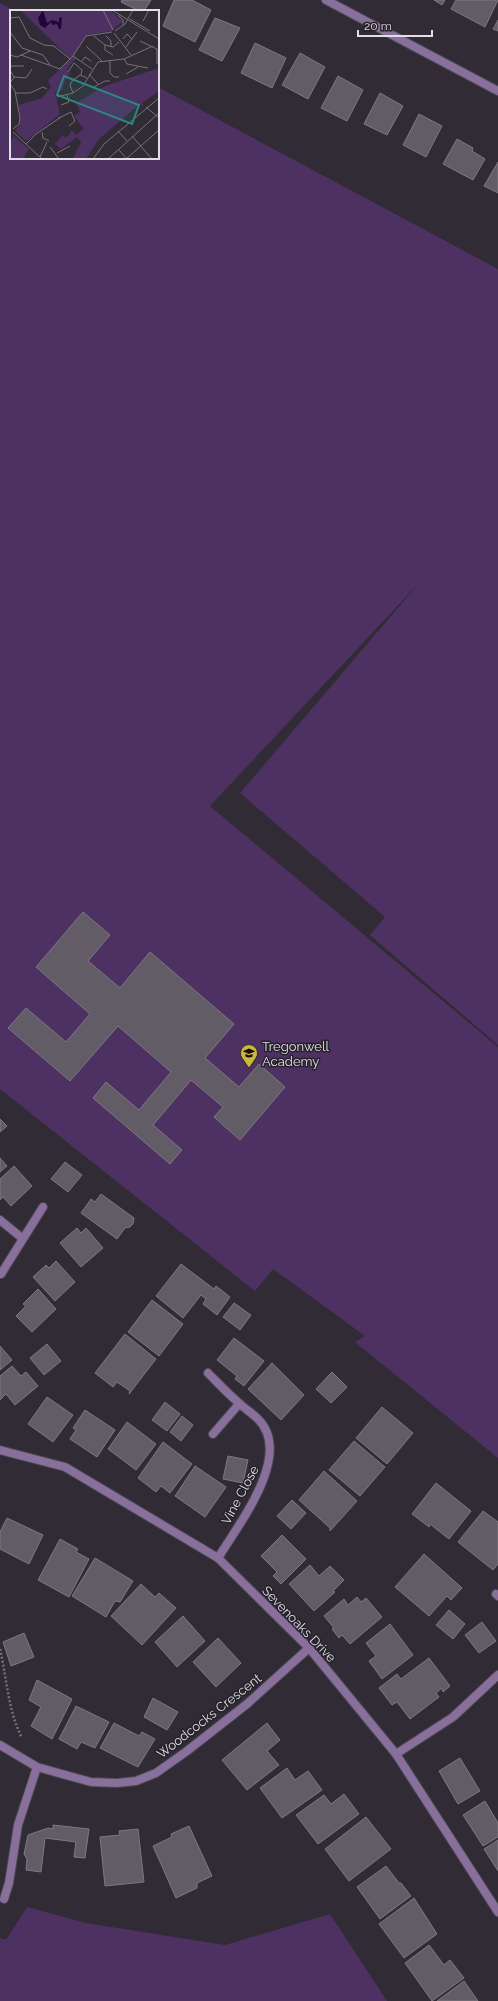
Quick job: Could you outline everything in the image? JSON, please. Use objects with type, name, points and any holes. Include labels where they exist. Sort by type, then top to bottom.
[{"type":"street","points":[[326,0],[498,91]]},
{"type":"street","points":[[1,1274],[22,1238],[43,1207]]},
{"type":"street","points":[[0,1220],[22,1238]]},
{"type":"street","name":"Vine Close","points":[[208,1373],[239,1404],[259,1419],[268,1434],[271,1448],[270,1461],[266,1476],[256,1496],[218,1558]]},
{"type":"street","points":[[213,1434],[239,1404]]},
{"type":"street","name":"Sevenoaks Drive","points":[[0,1450],[65,1467],[218,1558],[310,1648],[396,1754],[498,1912]]},
{"type":"street","name":"Woodcocks Crescent","points":[[0,1745],[37,1767],[91,1782],[117,1783],[136,1781],[156,1773],[247,1704],[310,1648]]},
{"type":"street","points":[[396,1754],[453,1717],[498,1674]]},
{"type":"street","points":[[4,1899],[10,1883],[18,1825],[37,1767]]},
{"type":"path","points":[[0,1649],[16,1726],[23,1739]]},
{"type":"shaded area","points":[[0,3],[13,10],[10,10],[10,159],[159,159],[159,88],[498,269],[498,1045],[370,935],[385,917],[240,793],[420,582],[210,806],[498,1047],[498,1458],[355,1342],[365,1336],[273,1269],[255,1291],[0,1089]]},
{"type":"shaded area","points":[[27,1907],[86,1923],[225,1945],[330,1914],[387,2001],[0,2001],[0,1938],[6,1940]]},
{"type":"building","points":[[122,0],[151,0],[145,10],[137,10],[121,2]]},
{"type":"building","points":[[174,0],[192,0],[211,10],[195,42],[163,26]]},
{"type":"building","points":[[434,0],[445,0],[442,5]]},
{"type":"building","points":[[456,0],[498,0],[485,27],[451,9]]},
{"type":"building","points":[[215,18],[240,28],[222,61],[199,50]]},
{"type":"building","points":[[498,20],[498,31],[493,29]]},
{"type":"building","points":[[255,43],[286,58],[272,88],[241,73]]},
{"type":"building","points":[[300,53],[325,67],[308,99],[282,85]]},
{"type":"building","points":[[338,76],[363,90],[347,121],[321,108]]},
{"type":"building","points":[[380,93],[403,106],[387,135],[364,124]]},
{"type":"building","points":[[419,114],[442,126],[426,157],[403,145]]},
{"type":"building","points":[[457,139],[473,148],[472,151],[485,159],[473,180],[443,164]]},
{"type":"building","points":[[498,162],[498,193],[484,186]]},
{"type":"building","points":[[83,912],[110,935],[88,961],[120,988],[150,952],[234,1024],[205,1058],[239,1087],[259,1064],[285,1087],[240,1140],[214,1117],[223,1107],[191,1080],[153,1125],[182,1150],[170,1164],[93,1098],[106,1082],[139,1110],[171,1072],[118,1026],[70,1081],[8,1028],[26,1008],[66,1042],[90,1014],[36,967]]},
{"type":"building","points":[[0,1119],[7,1126],[0,1132]]},
{"type":"building","points":[[0,1158],[7,1166],[0,1172]]},
{"type":"building","points":[[65,1162],[82,1175],[68,1192],[51,1179]]},
{"type":"building","points":[[14,1166],[32,1186],[11,1206],[3,1197],[0,1200],[0,1179]]},
{"type":"building","points":[[101,1194],[134,1218],[133,1224],[130,1227],[125,1228],[117,1239],[81,1213],[91,1199],[95,1202]]},
{"type":"building","points":[[77,1228],[81,1233],[86,1228],[103,1248],[81,1267],[60,1243]]},
{"type":"building","points":[[56,1261],[75,1282],[55,1301],[33,1277],[46,1265],[49,1268]]},
{"type":"building","points":[[181,1264],[214,1289],[216,1286],[230,1297],[217,1315],[203,1304],[206,1299],[201,1295],[183,1318],[156,1296]]},
{"type":"building","points":[[38,1289],[56,1309],[32,1332],[16,1316],[26,1306],[23,1304]]},
{"type":"building","points":[[152,1300],[183,1324],[159,1356],[128,1332]]},
{"type":"building","points":[[234,1303],[251,1315],[240,1330],[223,1317]]},
{"type":"building","points":[[125,1334],[156,1359],[129,1394],[130,1391],[117,1382],[113,1387],[95,1373]]},
{"type":"building","points":[[234,1338],[264,1361],[244,1386],[235,1379],[237,1376],[217,1360]]},
{"type":"building","points":[[47,1344],[61,1361],[44,1375],[30,1358]]},
{"type":"building","points":[[0,1346],[12,1360],[0,1370]]},
{"type":"building","points":[[272,1363],[304,1395],[281,1420],[248,1389]]},
{"type":"building","points":[[12,1366],[21,1376],[26,1372],[38,1386],[15,1405],[6,1394],[0,1400],[0,1376]]},
{"type":"building","points":[[332,1372],[347,1387],[331,1403],[316,1389]]},
{"type":"building","points":[[47,1397],[73,1415],[53,1442],[28,1424]]},
{"type":"building","points":[[165,1402],[180,1414],[167,1431],[152,1420]]},
{"type":"building","points":[[382,1407],[413,1433],[387,1464],[356,1438]]},
{"type":"building","points":[[85,1410],[115,1430],[97,1457],[70,1439],[76,1430],[73,1428]]},
{"type":"building","points":[[182,1416],[193,1425],[181,1441],[170,1432]]},
{"type":"building","points":[[127,1422],[156,1444],[136,1470],[108,1449]]},
{"type":"building","points":[[354,1441],[385,1467],[360,1496],[329,1470]]},
{"type":"building","points":[[163,1442],[192,1464],[170,1493],[161,1486],[156,1492],[138,1478]]},
{"type":"building","points":[[228,1456],[248,1460],[243,1483],[223,1479]]},
{"type":"building","points":[[195,1466],[226,1487],[205,1517],[175,1496]]},
{"type":"building","points":[[324,1471],[357,1501],[330,1531],[330,1528],[299,1500]]},
{"type":"building","points":[[436,1483],[471,1511],[449,1539],[430,1524],[429,1527],[412,1514]]},
{"type":"building","points":[[292,1500],[306,1513],[291,1529],[277,1516]]},
{"type":"building","points":[[483,1511],[498,1522],[498,1564],[493,1570],[458,1542]]},
{"type":"building","points":[[7,1518],[43,1535],[29,1564],[0,1549],[0,1532]]},
{"type":"building","points":[[282,1535],[306,1559],[281,1584],[273,1576],[277,1572],[261,1556]]},
{"type":"building","points":[[60,1539],[78,1549],[76,1552],[89,1559],[69,1597],[38,1580]]},
{"type":"building","points":[[424,1554],[462,1588],[451,1600],[447,1596],[429,1616],[395,1587]]},
{"type":"building","points":[[95,1558],[133,1581],[120,1602],[115,1601],[106,1617],[72,1596]]},
{"type":"building","points":[[310,1565],[319,1576],[330,1566],[344,1580],[333,1591],[335,1592],[314,1611],[289,1584]]},
{"type":"building","points":[[141,1584],[155,1597],[159,1593],[176,1608],[142,1645],[111,1616]]},
{"type":"building","points":[[357,1597],[361,1602],[366,1598],[382,1617],[350,1644],[342,1635],[339,1638],[332,1629],[334,1628],[324,1616],[344,1599],[348,1605]]},
{"type":"building","points":[[449,1610],[465,1624],[453,1639],[436,1625]]},
{"type":"building","points":[[183,1616],[205,1641],[177,1667],[155,1642]]},
{"type":"building","points":[[482,1622],[496,1641],[479,1653],[465,1635]]},
{"type":"building","points":[[390,1624],[413,1655],[382,1679],[369,1661],[376,1656],[366,1643]]},
{"type":"building","points":[[24,1633],[34,1657],[11,1666],[3,1642]]},
{"type":"building","points":[[218,1638],[241,1663],[216,1687],[193,1662]]},
{"type":"building","points":[[429,1658],[450,1686],[443,1692],[442,1688],[436,1693],[439,1697],[410,1719],[397,1702],[392,1705],[379,1688],[397,1674],[401,1679]]},
{"type":"building","points":[[37,1680],[72,1699],[52,1739],[31,1726],[41,1707],[29,1700]]},
{"type":"building","points":[[153,1698],[178,1712],[167,1730],[144,1717]]},
{"type":"building","points":[[76,1706],[109,1722],[95,1748],[81,1742],[77,1749],[59,1739]]},
{"type":"building","points":[[114,1723],[139,1736],[142,1732],[155,1739],[138,1767],[100,1748]]},
{"type":"building","points":[[267,1723],[280,1740],[267,1751],[279,1765],[247,1790],[222,1760]]},
{"type":"building","points":[[460,1758],[480,1791],[458,1804],[439,1771]]},
{"type":"building","points":[[287,1768],[295,1780],[308,1771],[322,1790],[282,1818],[260,1788]]},
{"type":"building","points":[[344,1794],[359,1814],[318,1844],[296,1815],[324,1795],[331,1804]]},
{"type":"building","points":[[485,1801],[498,1823],[498,1837],[483,1846],[463,1815]]},
{"type":"building","points":[[366,1817],[391,1849],[349,1881],[325,1849]]},
{"type":"building","points":[[53,1825],[89,1829],[85,1858],[74,1857],[76,1842],[45,1838],[41,1872],[26,1870],[27,1859],[24,1854],[28,1835],[48,1828],[53,1829]]},
{"type":"building","points":[[189,1826],[212,1876],[197,1883],[197,1888],[176,1898],[153,1846],[172,1837],[171,1834]]},
{"type":"building","points":[[138,1829],[144,1882],[105,1886],[100,1837],[120,1835],[119,1831]]},
{"type":"building","points":[[498,1840],[498,1871],[484,1849]]},
{"type":"building","points":[[386,1866],[411,1896],[380,1919],[357,1887]]},
{"type":"building","points":[[414,1898],[437,1934],[404,1958],[379,1924]]},
{"type":"building","points":[[429,1945],[444,1965],[450,1960],[464,1978],[432,2001],[405,1963]]},
{"type":"building","points":[[464,1981],[478,2001],[437,2001]]},
{"type":"place","name":"Tregonwell Academy","points":[[249,1068]]}]
